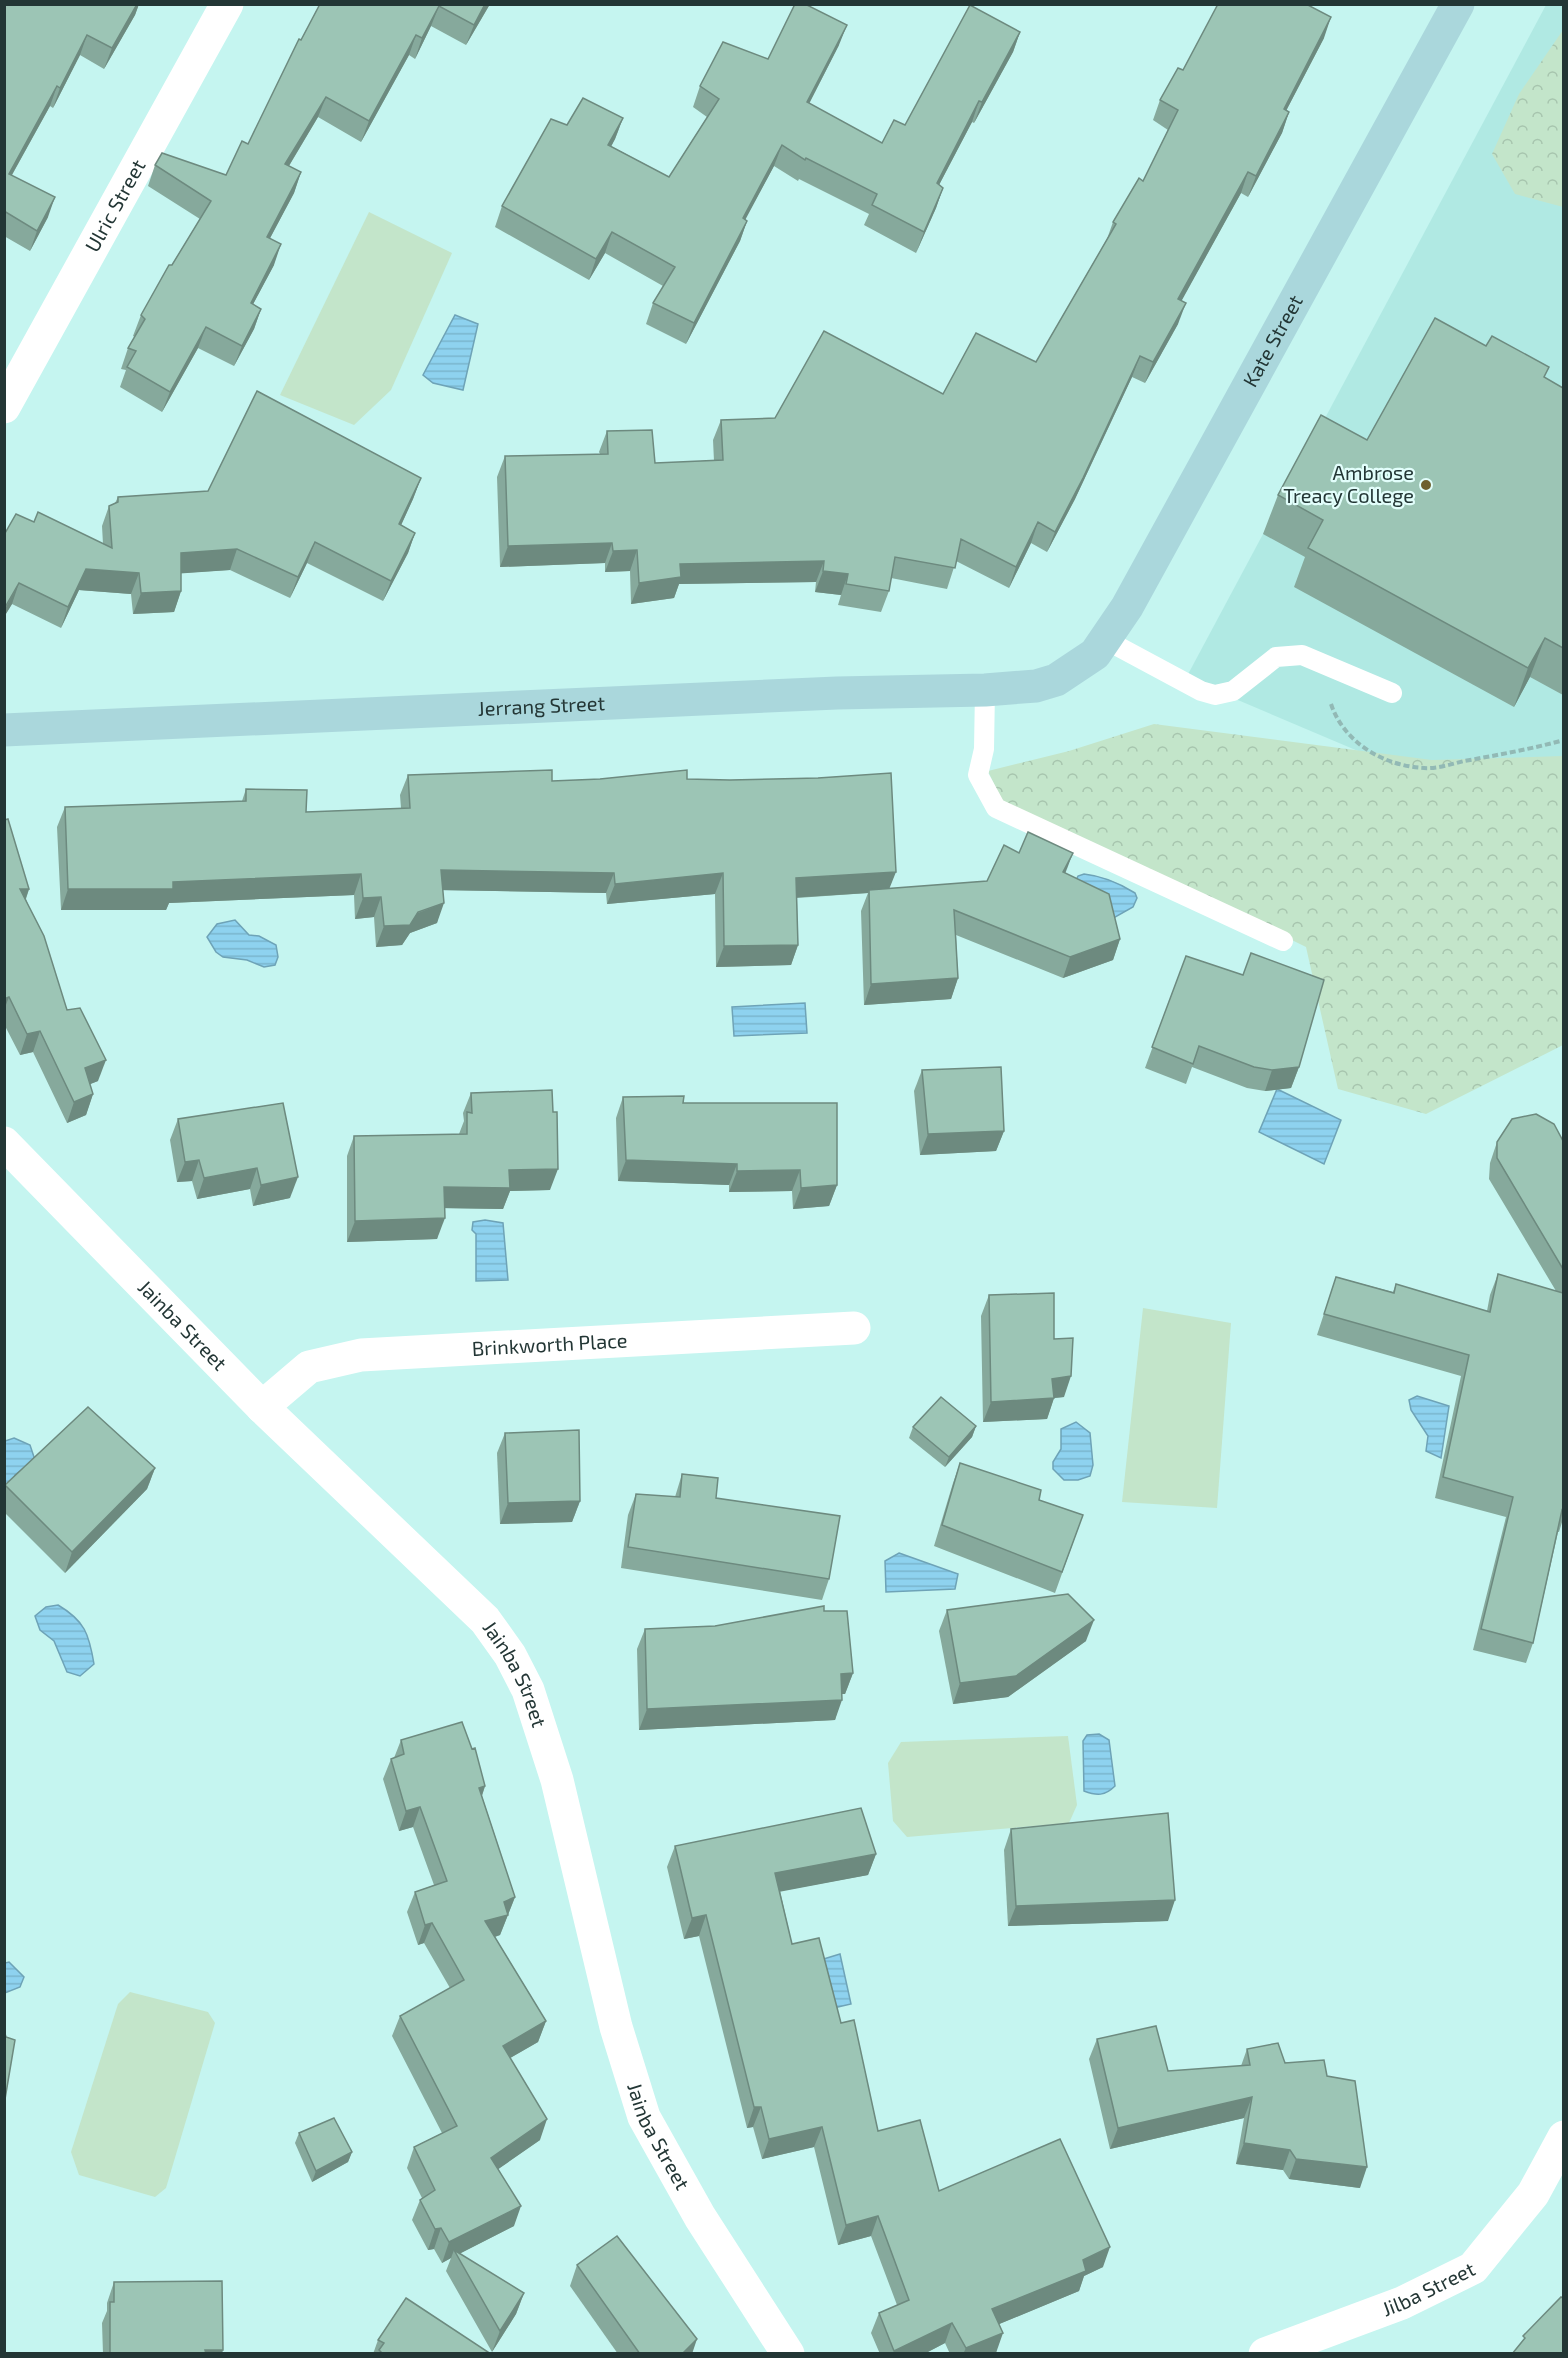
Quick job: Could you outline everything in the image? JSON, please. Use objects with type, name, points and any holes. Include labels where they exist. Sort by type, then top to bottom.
[{"type":"street","name":"Ulric Street","points":[[4,407],[227,4]]},
{"type":"street","name":"Kate Street","points":[[1076,669],[1095,654],[1127,607],[1458,4]]},
{"type":"street","name":"Jerrang Street","points":[[4,730],[802,695],[985,690],[1036,686],[1056,680],[1076,669]]},
{"type":"street","name":"Jainba Street","points":[[4,1143],[262,1407],[485,1620],[521,1673],[557,1780],[616,2027],[644,2117],[700,2217],[788,2354]]},
{"type":"street","name":"Brinkworth Place","points":[[262,1407],[309,1367],[361,1355],[854,1328]]},
{"type":"street","name":"Jilba Street","points":[[1265,2354],[1402,2303],[1473,2268],[1533,2194],[1563,2137]]},
{"type":"lane","points":[[1106,640],[1201,692],[1215,695],[1233,691],[1276,657],[1302,655],[1392,693]]},
{"type":"lane","points":[[985,690],[984,749],[978,775],[996,808],[1283,941]]},
{"type":"path","points":[[1319,663],[1334,711],[1348,735],[1372,754],[1401,765],[1425,769],[1531,749],[1563,740]]},
{"type":"shaded area","name":"Ambrose Treacy College","points":[[1546,5],[1563,5],[1563,838],[1186,678]]},
{"type":"shaded area","points":[[455,315],[478,324],[463,390],[433,383],[423,375]]},
{"type":"shaded area","points":[[1084,874],[1111,880],[1135,893],[1137,898],[1133,907],[1110,920],[1068,899],[1078,876]]},
{"type":"shaded area","points":[[235,920],[249,935],[259,936],[276,945],[278,957],[275,965],[264,967],[247,960],[223,957],[216,952],[207,937],[217,924]]},
{"type":"shaded area","points":[[805,1003],[807,1033],[734,1036],[732,1007]]},
{"type":"shaded area","points":[[1277,1089],[1341,1120],[1324,1164],[1259,1132]]},
{"type":"shaded area","points":[[485,1220],[503,1223],[508,1280],[476,1281],[476,1234],[472,1230],[473,1222]]},
{"type":"shaded area","points":[[1417,1396],[1449,1406],[1441,1458],[1426,1451],[1428,1436],[1411,1410],[1409,1400]]},
{"type":"shaded area","points":[[1076,1422],[1090,1433],[1093,1465],[1090,1476],[1078,1480],[1064,1480],[1053,1469],[1053,1462],[1061,1449],[1061,1429]]},
{"type":"shaded area","points":[[14,1438],[30,1445],[35,1460],[15,1475],[10,1489],[5,1494],[5,1441]]},
{"type":"shaded area","points":[[899,1553],[958,1574],[955,1589],[886,1592],[885,1561]]},
{"type":"shaded area","points":[[58,1605],[80,1623],[88,1636],[94,1664],[80,1676],[67,1672],[54,1641],[40,1630],[35,1616],[46,1607]]},
{"type":"shaded area","points":[[1099,1734],[1109,1740],[1115,1786],[1108,1792],[1093,1794],[1084,1791],[1083,1741],[1087,1735]]},
{"type":"shaded area","points":[[840,1954],[851,2004],[829,2009],[817,1961]]},
{"type":"shaded area","points":[[9,1962],[24,1977],[20,1987],[5,1993],[5,1963]]},
{"type":"green space","points":[[1563,30],[1564,207],[1515,194],[1492,154],[1519,94]]},
{"type":"green space","points":[[369,212],[452,253],[391,390],[354,425],[280,395]]},
{"type":"green space","points":[[1154,724],[1432,760],[1563,756],[1563,1045],[1426,1114],[1338,1089],[1306,947],[1178,884],[1005,808],[988,771],[1069,751]]},
{"type":"green space","points":[[1143,1308],[1231,1323],[1217,1508],[1122,1502]]},
{"type":"green space","points":[[1068,1736],[1077,1805],[1069,1823],[907,1837],[893,1821],[888,1763],[901,1742]]},
{"type":"green space","points":[[130,1992],[208,2012],[215,2023],[166,2188],[155,2197],[79,2175],[71,2152],[118,2004]]},
{"type":"building","points":[[4,4],[137,4],[112,48],[87,35],[60,88],[57,86],[9,174],[55,197],[37,231],[4,211]]},
{"type":"building","points":[[320,4],[485,4],[474,25],[439,6],[422,38],[416,35],[369,121],[326,97],[285,164],[301,172],[267,237],[281,244],[251,303],[261,309],[242,346],[206,327],[170,392],[127,367],[136,351],[128,348],[145,319],[141,315],[169,265],[172,265],[211,201],[155,165],[162,153],[226,175],[242,141],[248,144],[299,39],[301,40]]},
{"type":"building","points":[[795,4],[805,4],[847,25],[807,102],[882,143],[894,120],[905,125],[970,5],[1020,32],[982,102],[979,101],[937,183],[943,188],[924,232],[872,205],[877,194],[806,158],[805,160],[782,145],[743,218],[747,221],[694,323],[653,303],[675,267],[612,232],[596,259],[502,206],[551,119],[567,125],[583,98],[623,118],[608,145],[669,177],[719,99],[700,86],[723,42],[768,59]]},
{"type":"building","points":[[1218,4],[1306,4],[1331,17],[1284,109],[1289,112],[1256,176],[1248,172],[1178,299],[1186,303],[1153,362],[1140,356],[1055,532],[1038,522],[1016,567],[961,539],[955,568],[895,557],[889,591],[846,584],[848,574],[823,571],[824,561],[680,564],[681,577],[639,583],[637,550],[613,551],[612,543],[508,546],[505,456],[608,454],[607,431],[652,430],[655,463],[723,460],[721,420],[775,418],[824,331],[943,394],[976,333],[1036,362],[1116,224],[1113,222],[1139,178],[1143,181],[1178,110],[1160,100],[1178,68],[1183,70]]},
{"type":"building","points":[[1435,318],[1486,346],[1492,336],[1549,367],[1544,377],[1563,388],[1563,648],[1545,638],[1528,668],[1308,548],[1323,520],[1278,495],[1321,415],[1367,440]]},
{"type":"building","points":[[257,391],[421,478],[399,524],[415,533],[391,581],[315,542],[298,577],[237,549],[181,553],[181,591],[141,593],[139,573],[86,569],[68,607],[19,583],[4,609],[4,535],[16,514],[34,522],[38,512],[112,548],[109,506],[118,502],[118,497],[208,491]]},
{"type":"building","points":[[552,770],[552,781],[600,779],[687,770],[687,779],[730,780],[818,778],[891,773],[896,872],[796,878],[798,945],[724,946],[723,873],[615,884],[614,873],[441,870],[444,903],[418,912],[410,925],[384,926],[381,897],[363,898],[361,874],[173,882],[173,889],[68,889],[65,807],[246,801],[246,789],[307,790],[306,812],[410,808],[408,775]]},
{"type":"building","points":[[8,819],[29,889],[20,889],[44,936],[67,1010],[80,1008],[106,1060],[85,1068],[93,1094],[74,1102],[40,1031],[27,1034],[9,997],[4,999],[4,820]]},
{"type":"building","points":[[1028,832],[1073,853],[1063,872],[1109,894],[1120,939],[1070,957],[954,910],[958,978],[871,984],[869,890],[987,881],[1004,845],[1019,853]]},
{"type":"building","points":[[1251,953],[1324,980],[1299,1067],[1272,1070],[1254,1067],[1199,1046],[1193,1064],[1152,1047],[1186,956],[1243,975]]},
{"type":"building","points":[[1001,1067],[1004,1131],[928,1134],[922,1070]]},
{"type":"building","points":[[552,1090],[553,1112],[557,1112],[558,1169],[509,1170],[510,1188],[444,1187],[445,1218],[355,1221],[354,1136],[467,1134],[467,1112],[472,1113],[471,1093]]},
{"type":"building","points":[[684,1096],[683,1103],[837,1103],[837,1185],[801,1188],[800,1170],[737,1171],[737,1164],[626,1160],[623,1097]]},
{"type":"building","points":[[283,1103],[298,1177],[261,1185],[257,1168],[204,1178],[199,1160],[185,1162],[178,1119]]},
{"type":"building","points":[[1536,1114],[1554,1124],[1563,1141],[1563,1269],[1497,1158],[1497,1142],[1512,1119]]},
{"type":"building","points":[[1498,1274],[1563,1293],[1563,1511],[1533,1643],[1481,1629],[1513,1497],[1443,1477],[1469,1355],[1324,1314],[1336,1277],[1394,1293],[1396,1284],[1490,1312]]},
{"type":"building","points":[[1054,1293],[1054,1339],[1073,1338],[1071,1376],[1052,1379],[1054,1398],[991,1402],[989,1295]]},
{"type":"building","points":[[941,1397],[976,1426],[949,1457],[913,1427]]},
{"type":"building","points":[[88,1407],[155,1468],[72,1552],[5,1485]]},
{"type":"building","points":[[579,1430],[580,1501],[508,1503],[505,1433]]},
{"type":"building","points":[[960,1463],[1041,1490],[1039,1500],[1083,1515],[1062,1572],[942,1525]]},
{"type":"building","points":[[682,1474],[718,1478],[716,1498],[840,1516],[829,1579],[628,1547],[636,1494],[680,1497]]},
{"type":"building","points":[[1068,1594],[1094,1620],[1016,1676],[960,1683],[947,1610]]},
{"type":"building","points":[[824,1606],[824,1611],[847,1611],[853,1673],[841,1674],[842,1700],[647,1709],[645,1629],[715,1626]]},
{"type":"building","points":[[462,1722],[472,1749],[475,1748],[485,1786],[479,1788],[515,1897],[504,1902],[508,1915],[485,1921],[546,2021],[503,2046],[547,2119],[491,2158],[521,2206],[449,2242],[441,2228],[435,2229],[420,2200],[435,2190],[414,2147],[457,2126],[400,2016],[464,1980],[432,1923],[425,1925],[415,1892],[447,1881],[420,1807],[406,1811],[391,1759],[404,1754],[401,1740]]},
{"type":"building","points":[[861,1808],[876,1854],[775,1873],[792,1944],[819,1938],[841,2023],[854,2020],[878,2131],[920,2120],[939,2191],[1060,2139],[1110,2247],[1083,2260],[1086,2271],[992,2309],[1003,2333],[966,2348],[952,2323],[894,2351],[879,2313],[909,2300],[878,2216],[846,2225],[822,2127],[769,2139],[761,2107],[754,2107],[706,1915],[692,1918],[675,1846]]},
{"type":"building","points":[[1168,1813],[1175,1900],[1016,1906],[1011,1829]]},
{"type":"building","points":[[1156,2026],[1168,2071],[1250,2065],[1247,2049],[1278,2043],[1285,2063],[1324,2060],[1327,2076],[1355,2081],[1367,2167],[1296,2159],[1290,2150],[1244,2143],[1252,2097],[1118,2128],[1097,2039]]},
{"type":"building","points":[[4,2030],[6,2037],[15,2040],[4,2105]]},
{"type":"building","points":[[334,2118],[352,2152],[316,2171],[299,2133]]},
{"type":"building","points":[[617,2236],[697,2339],[682,2354],[640,2354],[577,2265]]},
{"type":"building","points":[[454,2250],[524,2293],[500,2331]]},
{"type":"building","points":[[222,2281],[223,2350],[205,2350],[206,2354],[110,2354],[110,2302],[114,2302],[114,2282]]},
{"type":"building","points":[[1561,2297],[1563,2298],[1563,2354],[1512,2354],[1525,2338],[1523,2336]]},
{"type":"building","points":[[406,2298],[491,2354],[383,2354],[379,2350],[384,2343],[378,2340]]},
{"type":"place","name":"Ambrose Treacy College","points":[[1426,485]]}]
